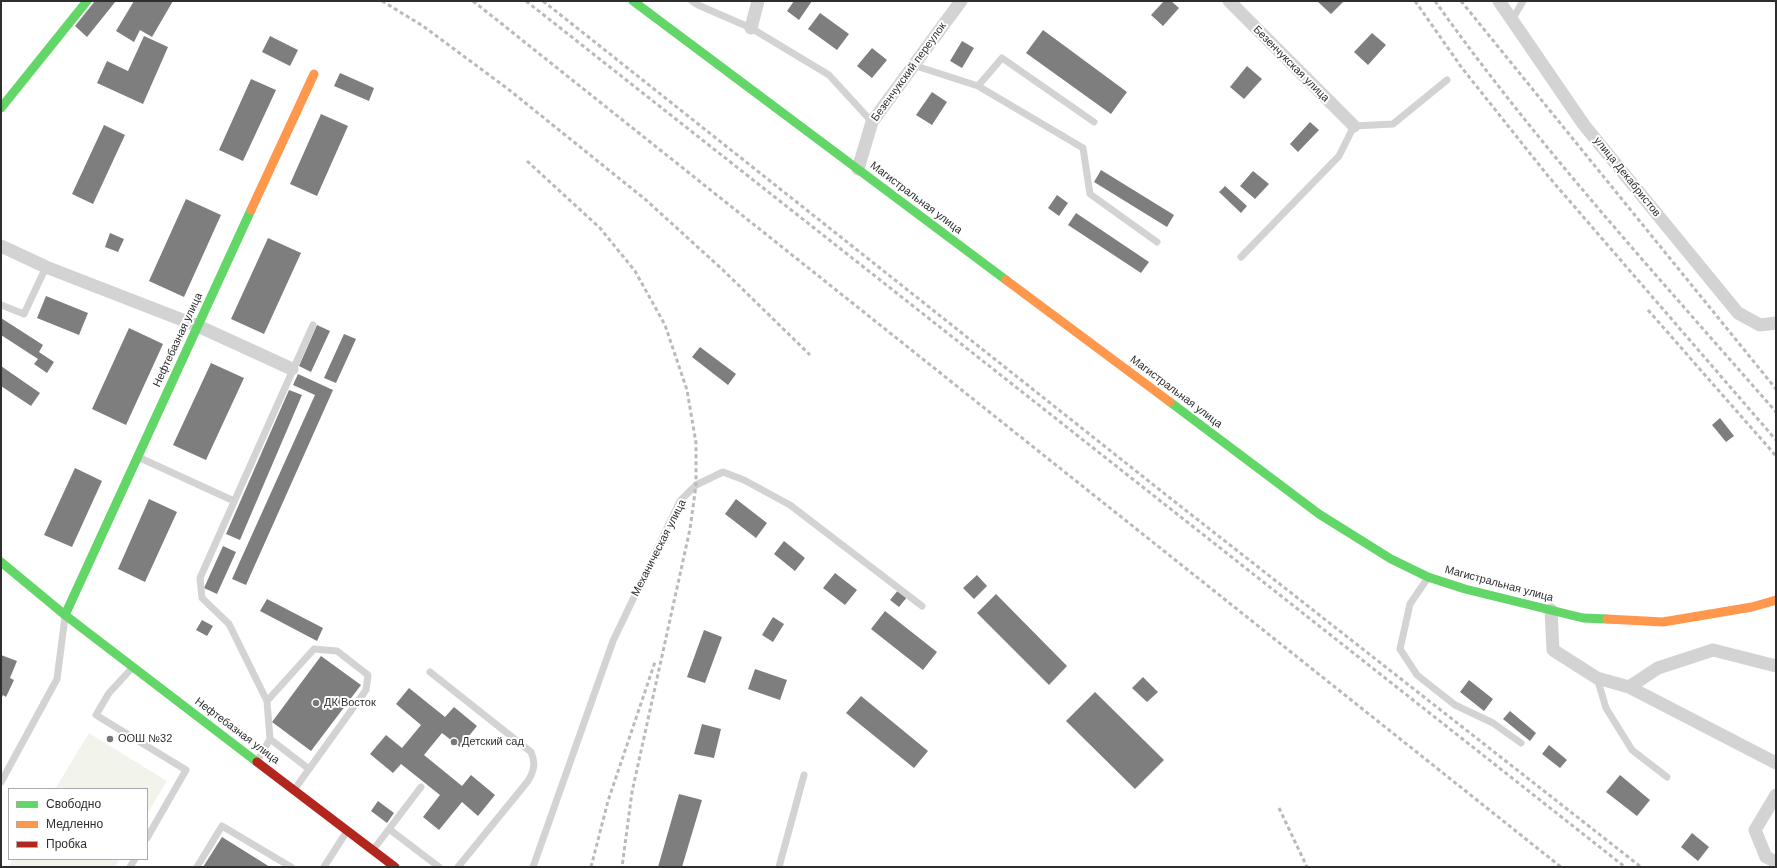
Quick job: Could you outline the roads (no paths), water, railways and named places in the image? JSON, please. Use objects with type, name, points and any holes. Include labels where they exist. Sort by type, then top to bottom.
[{"type":"main road","points":[[1,108],[87,1]]},
{"type":"main road","name":"Магистральная улица","points":[[632,1],[1319,514],[1391,559],[1428,577],[1465,590],[1583,618],[1663,622],[1752,607],[1776,600]]},
{"type":"main road","name":"Нефтебазная улица","points":[[65,615],[314,74]]},
{"type":"main road","name":"Нефтебазная улица","points":[[1,562],[65,615],[395,867]]},
{"type":"street","points":[[751,28],[758,1]]},
{"type":"street","name":"Безенчукский переулок","points":[[858,169],[872,122],[961,1]]},
{"type":"street","name":"Безенчукская улица","points":[[1229,1],[1354,126]]},
{"type":"street","name":"улица Декабристов","points":[[1499,1],[1584,125],[1738,313],[1760,325],[1776,324]]},
{"type":"street","points":[[1,246],[46,267],[198,326],[292,369]]},
{"type":"street","points":[[1551,610],[1553,650],[1597,678],[1629,687],[1776,763]]},
{"type":"street","points":[[1629,687],[1658,668],[1713,650],[1776,666]]},
{"type":"street","points":[[1776,795],[1755,830],[1766,857],[1776,862]]},
{"type":"lane","points":[[692,1],[751,28],[829,75],[872,122]]},
{"type":"lane","points":[[1512,20],[1523,1]]},
{"type":"lane","points":[[978,86],[1002,58],[1094,122]]},
{"type":"lane","points":[[913,65],[978,86],[1083,148],[1090,194],[1157,242]]},
{"type":"lane","points":[[1241,257],[1339,156],[1354,126],[1393,124],[1447,80]]},
{"type":"lane","points":[[1,305],[24,314],[46,267]]},
{"type":"lane","points":[[257,761],[270,739],[267,701],[229,624],[202,598],[200,578],[292,369],[313,325]]},
{"type":"lane","points":[[138,457],[234,501]]},
{"type":"lane","name":"Механическая улица","points":[[533,867],[613,641],[680,501],[696,485],[723,472],[744,480],[790,505],[922,606]]},
{"type":"lane","points":[[1428,577],[1410,604],[1400,649],[1417,675],[1455,705],[1493,723],[1521,743]]},
{"type":"lane","points":[[1,782],[57,679],[65,615]]},
{"type":"lane","points":[[267,701],[314,649],[337,652],[368,675],[366,690],[294,790]]},
{"type":"lane","points":[[133,667],[110,693],[96,715],[186,770],[148,836]]},
{"type":"lane","points":[[430,672],[531,752],[535,761],[533,772],[528,781],[458,867]]},
{"type":"lane","points":[[1597,678],[1606,708],[1632,750],[1667,777]]},
{"type":"lane","points":[[270,739],[309,769]]},
{"type":"lane","points":[[779,867],[804,775]]},
{"type":"lane","points":[[373,850],[421,787]]},
{"type":"lane","points":[[198,867],[222,826],[291,867]]},
{"type":"lane","points":[[389,829],[439,867]]},
{"type":"lane","points":[[324,867],[348,831]]},
{"type":"railway","points":[[382,1],[423,26],[508,89],[646,200],[724,271],[810,355]]},
{"type":"railway","points":[[473,1],[1561,867]]},
{"type":"railway","points":[[526,1],[1625,867]]},
{"type":"railway","points":[[543,1],[1170,498],[1641,867]]},
{"type":"railway","points":[[1415,1],[1462,68],[1548,176],[1776,440]]},
{"type":"railway","points":[[1435,1],[1515,108],[1600,211],[1776,412]]},
{"type":"railway","points":[[1461,1],[1776,389]]},
{"type":"railway","points":[[527,161],[600,228],[635,271],[665,325],[687,390],[696,443],[696,485],[690,529],[632,792],[622,867]]},
{"type":"railway","points":[[1648,310],[1776,456]]},
{"type":"railway","points":[[591,867],[608,801],[655,662]]},
{"type":"railway","points":[[1279,808],[1307,867]]},
{"type":"place","name":"ДК Восток","points":[[316,703]]},
{"type":"place","name":"ООШ №32","points":[[110,739]]},
{"type":"place","name":"Детский сад","points":[[454,742]]}]
